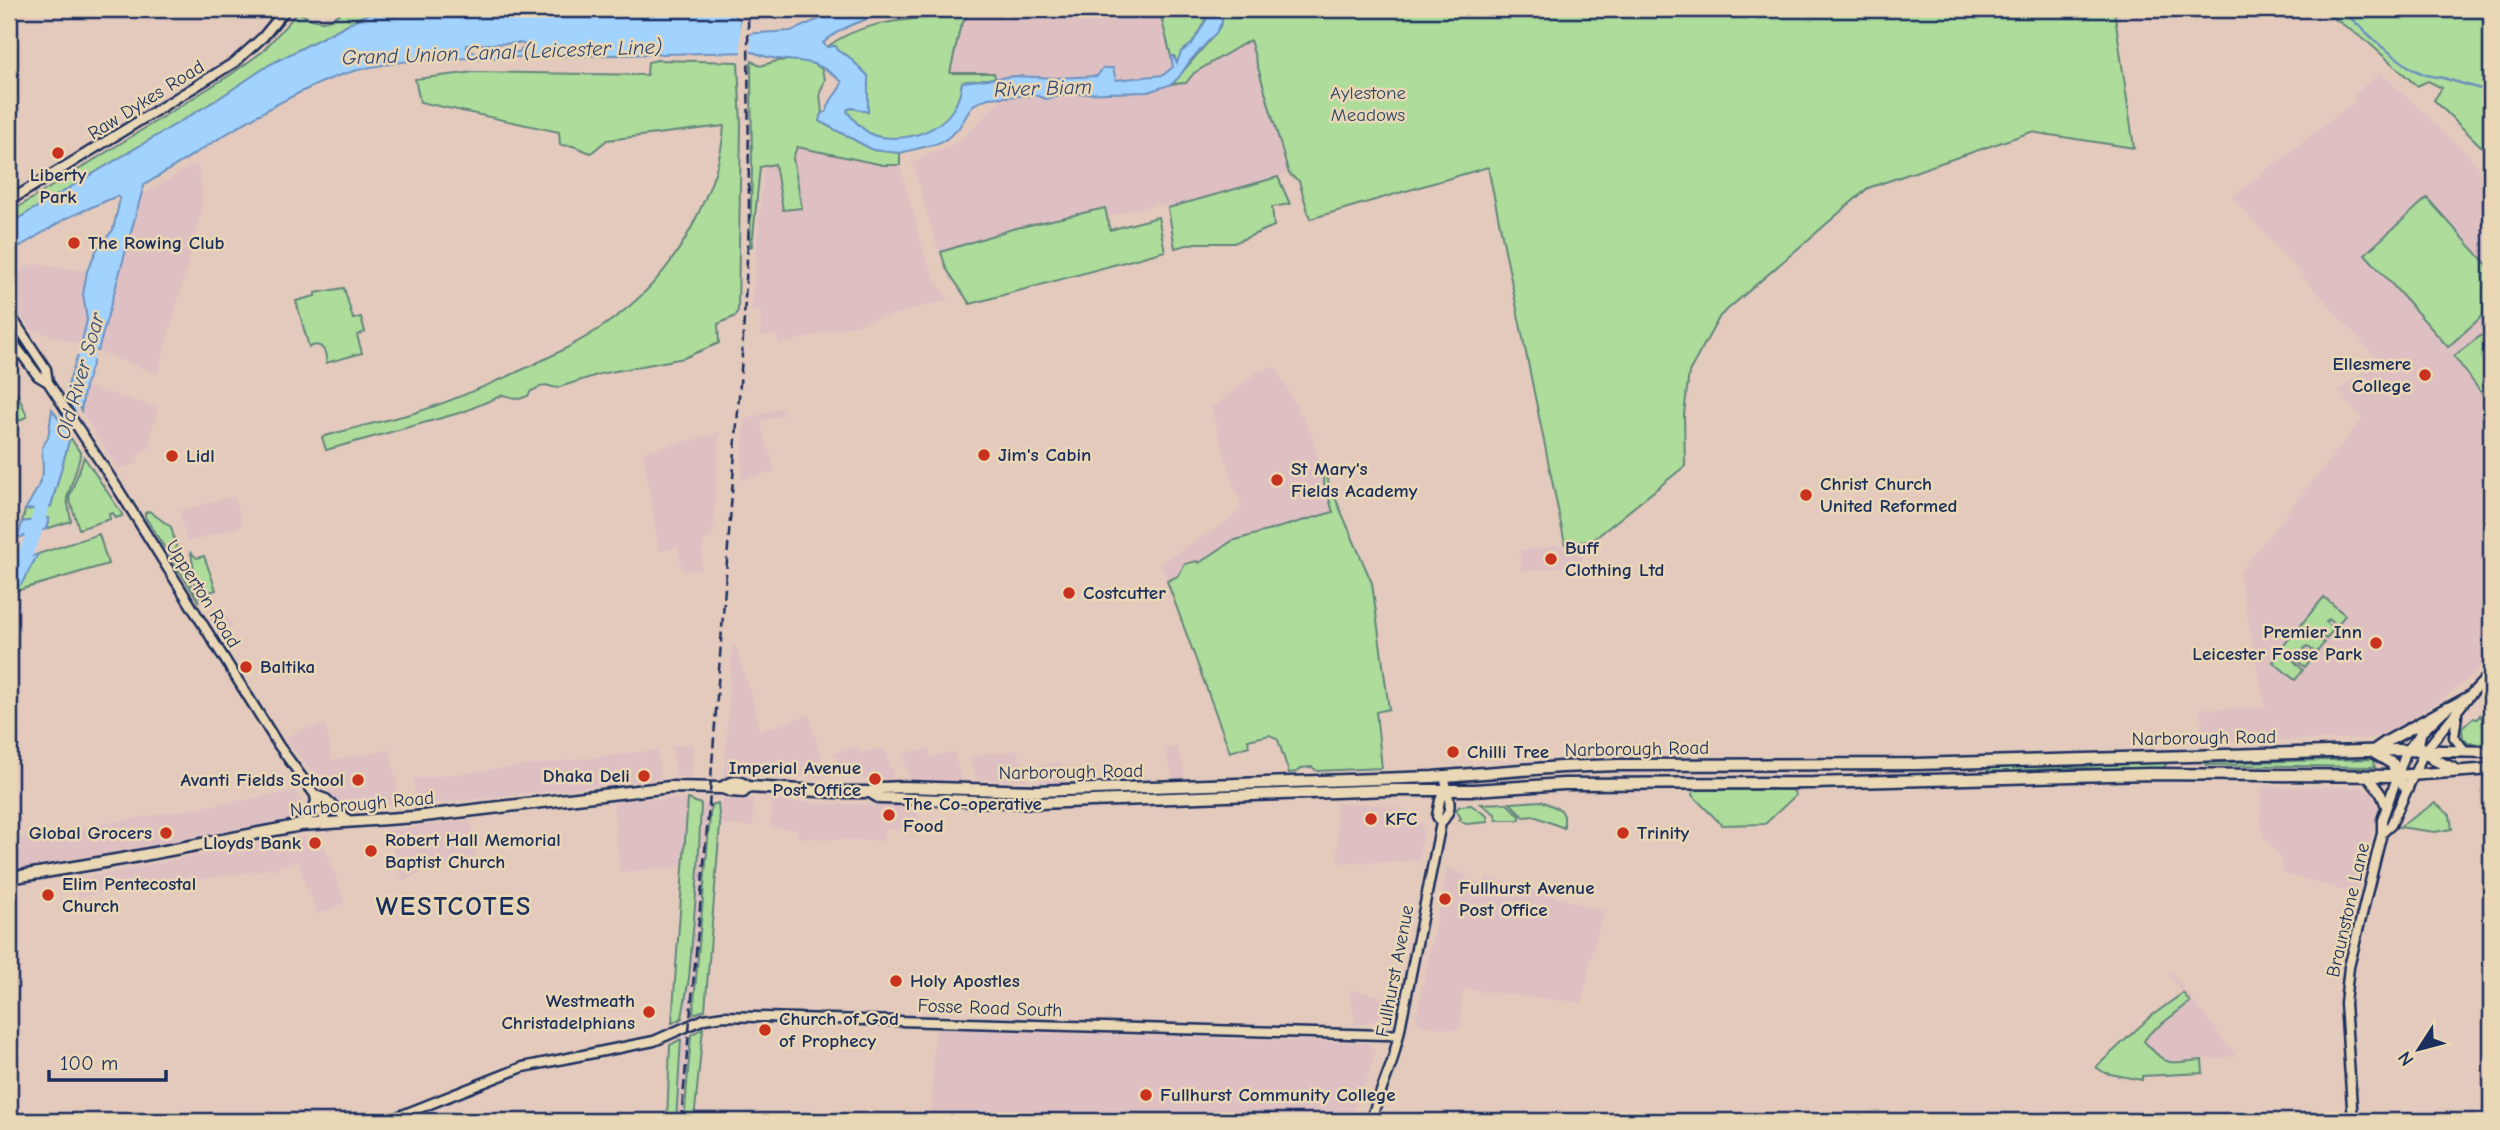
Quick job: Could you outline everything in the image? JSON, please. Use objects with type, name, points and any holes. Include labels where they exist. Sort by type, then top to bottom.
[{"type":"main road","points":[[2407,789],[2396,776],[2393,764],[2373,752],[2447,708]]},
{"type":"main road","points":[[2420,734],[2418,744],[2424,752],[2456,771]]},
{"type":"main road","name":"Narborough Road","points":[[9,878],[301,825],[415,817],[670,787],[722,788],[731,792],[743,792],[748,787],[870,792],[881,788],[1037,791],[1445,776],[1618,765],[1916,764],[2396,750],[2491,752]]},
{"type":"main road","name":"Narborough Road","points":[[870,792],[880,798],[1038,803],[1563,784],[1813,783],[2150,774],[2396,776],[2491,769]]},
{"type":"street","name":"Raw Dykes Road","points":[[9,201],[235,62],[263,37],[286,9]]},
{"type":"street","name":"Upperton Road","points":[[9,313],[46,369],[48,382]]},
{"type":"street","name":"Upperton Road","points":[[9,337],[38,376],[48,382],[57,394],[279,746],[315,798],[327,823]]},
{"type":"street","points":[[2469,696],[2491,673]]},
{"type":"street","name":"Braunstone Lane","points":[[2353,1121],[2345,989],[2348,967],[2382,833],[2382,820],[2406,752],[2447,708],[2469,696]]},
{"type":"street","name":"Braunstone Lane","points":[[2382,833],[2391,825],[2424,752],[2469,696]]},
{"type":"street","points":[[2457,712],[2454,737],[2465,751]]},
{"type":"street","name":"Fullhurst Avenue","points":[[1370,1121],[1392,1062],[1441,823],[1449,814],[1451,804],[1445,776]]},
{"type":"street","points":[[2368,776],[2381,793],[2386,806]]},
{"type":"street","points":[[301,825],[311,813],[315,798],[326,799],[349,821]]},
{"type":"street","name":"Fosse Road South","points":[[387,1121],[523,1067],[654,1041],[704,1019],[724,1016],[1399,1034]]},
{"type":"shaded area","points":[[1008,9],[1161,9],[1173,67],[1148,92],[1172,84],[1186,83],[1194,73],[1250,40],[1289,174],[1168,208],[1157,204],[1107,217],[1105,208],[1012,229],[939,253],[912,162],[961,140],[998,102],[994,73],[950,73],[960,28],[968,13]]},
{"type":"shaded area","name":"Ellesmere College","points":[[2380,72],[2468,155],[2491,182],[2491,655],[2471,676],[2440,701],[2389,732],[2372,738],[2204,743],[2201,709],[2265,708],[2239,573],[2362,419],[2339,391],[2377,359],[2232,197],[2356,100],[2353,96]]},
{"type":"shaded area","points":[[797,147],[883,165],[900,165],[925,256],[948,300],[779,345],[776,335],[760,336],[760,311],[751,310],[764,167],[775,164],[783,209],[802,208],[793,158]]},
{"type":"shaded area","points":[[197,163],[202,188],[202,210],[158,374],[98,351],[142,194]]},
{"type":"shaded area","points":[[33,264],[87,271],[83,294],[87,320],[81,345],[30,329],[9,300],[9,277]]},
{"type":"shaded area","name":"St Mary's Fields Academy","points":[[1275,366],[1311,433],[1333,512],[1232,541],[1167,581],[1160,563],[1225,523],[1241,509],[1240,498],[1236,494],[1211,408],[1261,369],[1263,371]]},
{"type":"shaded area","points":[[85,386],[160,408],[151,433],[151,448],[142,451],[137,458],[139,463],[118,469],[81,411]]},
{"type":"shaded area","points":[[782,407],[784,414],[760,422],[775,471],[741,480],[744,420]]},
{"type":"shaded area","points":[[719,433],[713,536],[703,542],[701,569],[683,572],[678,547],[659,551],[643,452]]},
{"type":"shaded area","points":[[234,496],[243,526],[187,542],[179,511]]},
{"type":"shaded area","name":"Buff Clothing Ltd","points":[[1593,540],[1583,547],[1582,564],[1522,572],[1519,551]]},
{"type":"shaded area","points":[[221,607],[233,626],[229,629],[234,650],[229,651],[208,616]]},
{"type":"shaded area","points":[[735,645],[751,692],[760,731],[809,715],[827,777],[724,776],[732,646]]},
{"type":"shaded area","name":"Avanti Fields School","points":[[326,725],[332,760],[390,750],[401,806],[376,804],[343,809],[285,739],[301,729]]},
{"type":"shaded area","points":[[693,743],[692,776],[677,777],[671,747]]},
{"type":"shaded area","points":[[1176,746],[1185,772],[1182,778],[1174,779],[1165,750]]},
{"type":"shaded area","points":[[857,747],[859,753],[885,748],[893,775],[891,779],[842,778],[834,753]]},
{"type":"shaded area","points":[[928,749],[931,757],[954,751],[962,782],[910,781],[902,754]]},
{"type":"shaded area","points":[[657,750],[661,779],[417,805],[413,779]]},
{"type":"shaded area","points":[[1017,750],[1027,780],[977,780],[970,759],[993,751],[995,754]]},
{"type":"shaded area","points":[[1060,761],[1065,783],[1042,782],[1037,767]]},
{"type":"shaded area","points":[[2261,786],[2361,787],[2374,795],[2379,808],[2356,894],[2283,873],[2281,859],[2264,836],[2260,823]]},
{"type":"shaded area","points":[[295,791],[306,810],[305,817],[9,871],[9,840]]},
{"type":"shaded area","points":[[688,799],[684,866],[620,872],[613,806],[616,801]]},
{"type":"shaded area","points":[[721,799],[753,799],[753,826],[720,825]]},
{"type":"shaded area","points":[[772,800],[914,805],[919,810],[918,831],[885,829],[885,841],[798,838],[797,830],[770,827]]},
{"type":"shaded area","points":[[1336,803],[1384,805],[1412,813],[1424,830],[1419,861],[1338,863]]},
{"type":"shaded area","points":[[701,804],[711,805],[694,1007],[682,1011],[689,978]]},
{"type":"shaded area","points":[[471,820],[477,862],[427,870],[403,881],[386,830]]},
{"type":"shaded area","points":[[322,837],[345,903],[317,914],[297,861],[276,868],[138,889],[136,884],[79,898],[73,880],[274,840]]},
{"type":"shaded area","points":[[1447,868],[1483,886],[1486,877],[1604,911],[1582,1003],[1463,989],[1460,1030],[1419,1025],[1416,1018]]},
{"type":"shaded area","points":[[2171,972],[2236,1056],[2167,1063],[2144,1041],[2150,1033],[2189,1002],[2168,974]]},
{"type":"shaded area","points":[[1349,989],[1390,998],[1388,1009],[1377,1020],[1355,1026]]},
{"type":"shaded area","name":"Fullhurst Community College","points":[[938,1029],[1369,1043],[1375,1052],[1371,1069],[1349,1121],[931,1121],[934,1034]]},
{"type":"shaded area","points":[[691,1035],[684,1121],[676,1121],[681,1039]]},
{"type":"green space","points":[[345,9],[377,9],[269,65],[218,99],[9,224],[9,213],[230,75],[262,52],[298,12],[322,21],[333,18]]},
{"type":"green space","points":[[757,9],[844,9],[822,18]]},
{"type":"green space","points":[[1159,9],[1203,9],[1207,17],[1192,44],[1181,52],[1177,63],[1174,56],[1171,56]]},
{"type":"green space","name":"Aylestone Meadows","points":[[1220,9],[2114,9],[2134,148],[2031,132],[1868,188],[1720,316],[1689,372],[1684,415],[1685,466],[1593,540],[1565,544],[1488,167],[1310,219],[1299,181],[1289,174],[1250,40],[1194,73],[1186,83],[1172,84],[1216,33],[1222,22]]},
{"type":"green space","points":[[2321,9],[2491,9],[2491,156],[2434,100],[2442,88],[2428,81],[2417,86],[2369,43]]},
{"type":"green space","points":[[968,13],[960,28],[950,73],[994,73],[995,78],[962,82],[954,109],[942,123],[925,132],[904,138],[885,138],[868,132],[856,122],[847,111],[853,108],[868,112],[868,76],[848,56],[838,51],[836,46],[827,47],[860,29],[895,21]]},
{"type":"green space","points":[[791,60],[808,61],[821,68],[825,79],[820,93],[822,114],[819,121],[873,150],[900,153],[900,165],[883,165],[797,147],[793,158],[802,208],[783,210],[775,164],[760,167],[750,247],[751,65],[752,61],[760,66]]},
{"type":"green space","points":[[648,62],[738,62],[741,125],[738,310],[736,316],[718,324],[719,343],[684,358],[600,374],[557,388],[545,385],[519,399],[503,395],[463,412],[326,450],[322,437],[414,413],[464,395],[571,346],[621,313],[643,294],[681,246],[702,205],[718,161],[724,126],[607,140],[591,153],[573,146],[560,145],[559,132],[420,102],[415,79],[474,72],[647,75]]},
{"type":"green space","points":[[1278,177],[1290,204],[1272,207],[1274,226],[1234,243],[1195,243],[1175,248],[1168,208]]},
{"type":"green space","points":[[2427,198],[2491,269],[2491,308],[2448,347],[2365,254]]},
{"type":"green space","points":[[1105,208],[1110,230],[1158,217],[1165,251],[970,304],[946,268],[941,252],[1012,229]]},
{"type":"green space","points":[[344,288],[353,319],[361,317],[365,332],[357,335],[362,353],[326,363],[323,349],[317,345],[309,347],[296,301],[315,296],[315,293]]},
{"type":"green space","points":[[2491,328],[2491,406],[2454,356]]},
{"type":"green space","points":[[9,382],[27,416],[19,421],[9,404]]},
{"type":"green space","points":[[70,437],[81,454],[67,498],[71,521],[46,529],[49,519],[22,522],[25,510],[51,506]]},
{"type":"green space","points":[[84,457],[122,516],[116,518],[113,513],[109,514],[110,519],[79,529],[69,498]]},
{"type":"green space","points":[[1321,465],[1372,583],[1389,709],[1376,712],[1382,768],[1317,771],[1312,767],[1289,773],[1278,740],[1270,735],[1248,740],[1249,746],[1230,752],[1167,581],[1178,576],[1185,564],[1197,561],[1199,563],[1232,541],[1333,512],[1319,466]]},
{"type":"green space","points":[[149,511],[171,527],[179,557],[199,602],[145,517],[145,513]]},
{"type":"green space","points":[[99,534],[108,564],[9,593],[22,582],[38,554]]},
{"type":"green space","points":[[191,553],[197,558],[204,556],[216,590],[209,592],[202,601],[192,577],[194,570]]},
{"type":"green space","points":[[2324,597],[2345,615],[2337,626],[2329,619],[2326,622],[2334,629],[2326,639],[2318,632],[2315,635],[2324,643],[2316,653],[2307,646],[2304,649],[2313,657],[2305,667],[2294,661],[2303,670],[2295,680],[2273,662],[2276,659],[2274,657]]},
{"type":"green space","points":[[2480,715],[2491,737],[2491,745],[2468,743],[2463,738],[2462,728]]},
{"type":"green space","points":[[2372,759],[2375,767],[2205,763]]},
{"type":"green space","points":[[2169,761],[2162,769],[2072,768],[1989,772],[1986,769],[1990,767]]},
{"type":"green space","points":[[1694,790],[1792,790],[1796,795],[1765,824],[1722,825],[1692,795]]},
{"type":"green space","points":[[688,799],[701,804],[698,871],[689,978],[682,1018],[672,1023]]},
{"type":"green space","points":[[1542,801],[1561,810],[1564,828],[1534,816],[1524,817],[1510,803]]},
{"type":"green space","points":[[718,803],[720,825],[705,1010],[693,1014],[711,805]]},
{"type":"green space","points":[[1506,803],[1520,816],[1520,820],[1496,820],[1495,814],[1481,804]]},
{"type":"green space","points":[[2435,803],[2450,815],[2452,829],[2435,832],[2399,827]]},
{"type":"green space","points":[[1471,805],[1487,816],[1488,822],[1466,824],[1459,820],[1461,818],[1456,810],[1460,806]]},
{"type":"green space","points":[[2183,993],[2190,1002],[2150,1033],[2144,1041],[2158,1056],[2169,1062],[2202,1060],[2203,1073],[2142,1076],[2142,1080],[2105,1073],[2096,1067],[2150,1017]]},
{"type":"green space","points":[[703,1028],[694,1121],[684,1121],[691,1035]]},
{"type":"green space","points":[[681,1039],[676,1121],[667,1121],[670,1045]]},
{"type":"water","name":"Grand Union Canal (Leicester Line)","points":[[377,9],[733,9],[735,16],[740,19],[742,34],[791,31],[843,9],[956,9],[903,12],[869,19],[852,24],[823,43],[827,47],[836,46],[838,51],[848,56],[868,76],[868,112],[853,108],[847,111],[860,126],[872,134],[892,138],[918,134],[939,124],[955,106],[962,82],[1015,76],[1097,76],[1103,68],[1113,68],[1116,80],[1163,75],[1173,67],[1171,56],[1177,63],[1181,52],[1192,44],[1206,20],[1203,9],[1220,9],[1222,22],[1216,33],[1172,84],[1148,92],[1070,94],[1046,99],[1035,95],[988,98],[973,105],[958,129],[945,140],[900,153],[873,150],[819,121],[842,82],[830,72],[809,63],[766,57],[753,52],[430,59],[346,73],[261,113],[144,185],[98,351],[81,345],[87,320],[83,294],[87,271],[97,249],[113,230],[120,199],[117,196],[67,218],[9,253],[9,224],[218,99],[269,65]],"holes":[[[524,44],[519,52],[474,52],[466,47]]]},
{"type":"water","points":[[77,357],[93,361],[81,411],[67,388]]},
{"type":"water","points":[[52,409],[70,437],[51,506],[25,510],[43,473],[42,447],[48,438]]},
{"type":"water","points":[[49,518],[46,529],[18,538],[22,522]]},
{"type":"water","points":[[38,554],[22,583],[9,592],[9,569],[16,562]]},
{"type":"pier","points":[[740,15],[743,18],[744,30],[750,29],[751,56],[741,56]]},
{"type":"waterway","name":"River Biam","points":[[2341,9],[2381,46],[2412,69],[2491,92]]},
{"type":"waterway","name":"Old River Soar","points":[[58,444],[95,330]]},
{"type":"waterway","name":"Old River Soar","points":[[9,583],[14,581],[35,531],[46,491]]},
{"type":"railway","points":[[681,1121],[709,806],[742,356],[749,222],[748,9]]},
{"type":"place","name":"Liberty Park","points":[[58,153]]},
{"type":"place","name":"The Rowing Club","points":[[74,243]]},
{"type":"place","name":"Ellesmere College","points":[[2425,375]]},
{"type":"place","name":"Jim's Cabin","points":[[984,455]]},
{"type":"place","name":"Lidl","points":[[172,456]]},
{"type":"place","name":"St Mary's Fields Academy","points":[[1277,480]]},
{"type":"place","name":"Christ Church United Reformed","points":[[1806,495]]},
{"type":"place","name":"Buff Clothing Ltd","points":[[1551,559]]},
{"type":"place","name":"Costcutter","points":[[1069,593]]},
{"type":"place","name":"Premier Inn Leicester Fosse Park","points":[[2376,643]]},
{"type":"place","name":"Baltika","points":[[246,667]]},
{"type":"place","name":"Chilli Tree","points":[[1453,752]]},
{"type":"place","name":"Dhaka Deli","points":[[644,776]]},
{"type":"place","name":"Imperial Avenue Post Office","points":[[875,779]]},
{"type":"place","name":"Avanti Fields School","points":[[358,780]]},
{"type":"place","name":"The Co-operative Food","points":[[889,815]]},
{"type":"place","name":"KFC","points":[[1371,819]]},
{"type":"place","name":"Global Grocers","points":[[166,833]]},
{"type":"place","name":"Trinity","points":[[1623,833]]},
{"type":"place","name":"Lloyds Bank","points":[[315,843]]},
{"type":"place","name":"Robert Hall Memorial Baptist Church","points":[[371,851]]},
{"type":"place","name":"Elim Pentecostal Church","points":[[48,895]]},
{"type":"place","name":"Fullhurst Avenue Post Office","points":[[1445,899]]},
{"type":"place","name":"Holy Apostles","points":[[896,981]]},
{"type":"place","name":"Westmeath Christadelphians","points":[[649,1012]]},
{"type":"place","name":"Church of God of Prophecy","points":[[765,1030]]},
{"type":"place","name":"Fullhurst Community College","points":[[1146,1095]]},
{"type":"district","name":"WESTCOTES","points":[[454,907]]}]
